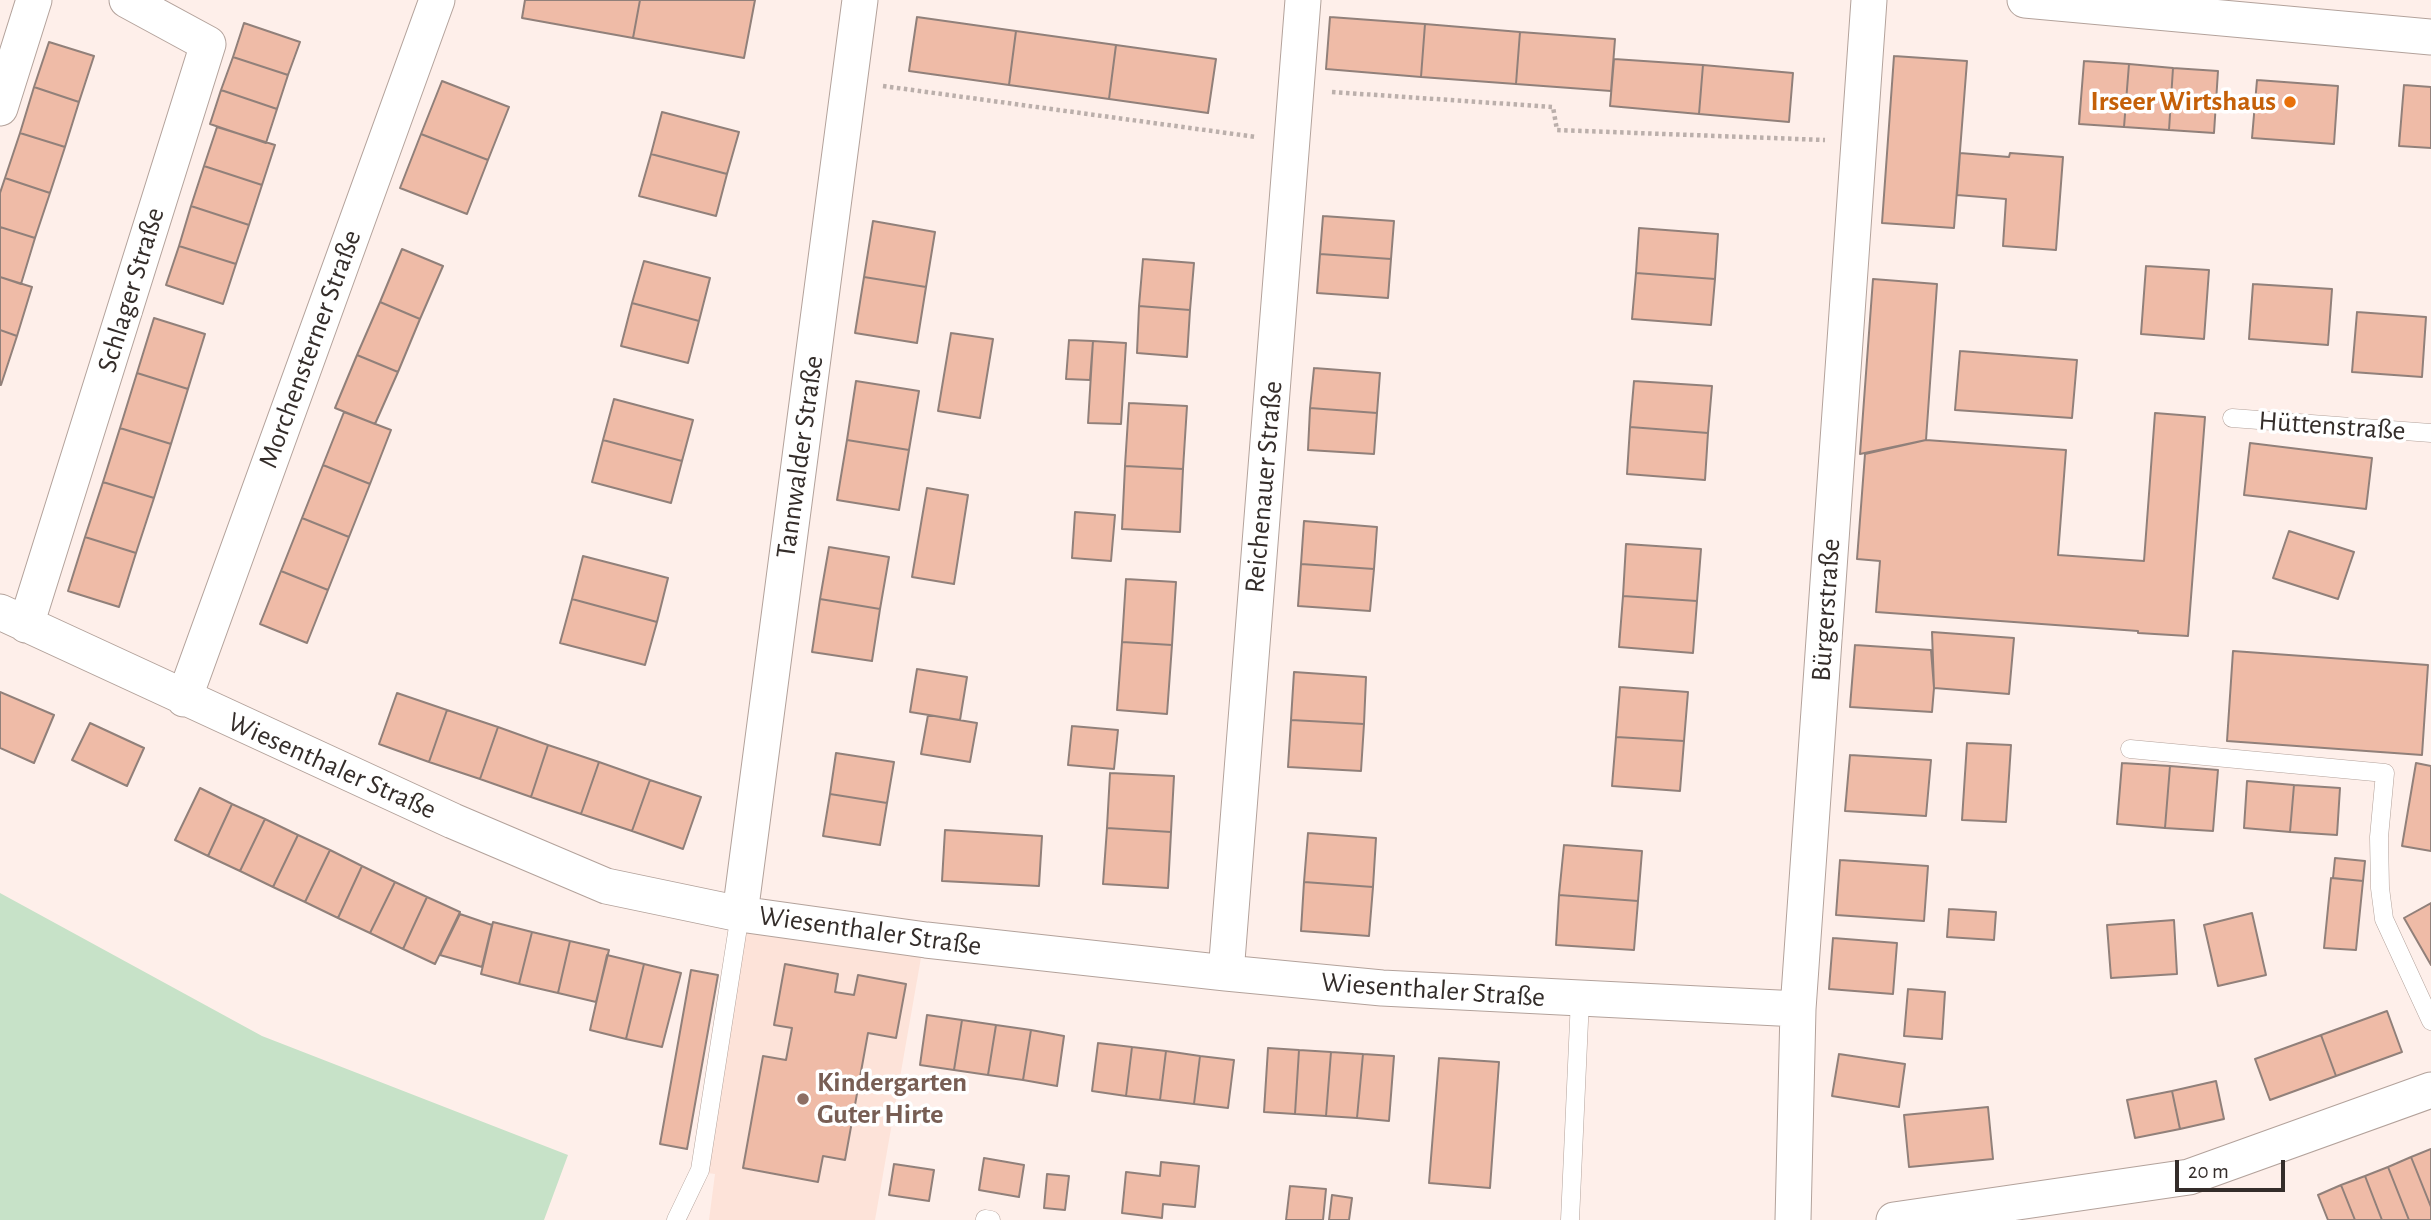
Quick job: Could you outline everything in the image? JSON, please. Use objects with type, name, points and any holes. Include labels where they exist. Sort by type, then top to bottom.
[{"type":"street","points":[[0,108],[34,0]]},
{"type":"street","name":"Schlager Straße","points":[[13,618],[208,44],[127,0]]},
{"type":"street","name":"Morchensterner Straße","points":[[184,699],[437,0]]},
{"type":"street","name":"Tannwalder Straße","points":[[740,914],[860,0]]},
{"type":"street","name":"Reichenauer Straße","points":[[1226,973],[1303,0]]},
{"type":"street","name":"Bürgerstraße","points":[[1793,1220],[1798,1009],[1869,0]]},
{"type":"street","points":[[2025,0],[2431,37]]},
{"type":"street","name":"Wiesenthaler Straße","points":[[13,618],[453,821],[606,886],[740,914],[926,940],[1226,973],[1382,988],[1798,1009]]},
{"type":"street","points":[[1894,1220],[2189,1177],[2431,1090]]},
{"type":"lane","name":"Hüttenstraße","points":[[2232,418],[2431,433]]},
{"type":"lane","points":[[2130,749],[2385,773],[2379,837],[2380,888],[2384,919],[2431,1021]]},
{"type":"lane","points":[[676,1220],[700,1170],[740,914]]},
{"type":"lane","points":[[1570,1220],[1580,999]]},
{"type":"lane","points":[[985,1219],[991,1220]]},
{"type":"path","points":[[849,81],[1292,142]]},
{"type":"path","points":[[1296,89],[1553,107],[1557,130],[1857,141]]},
{"type":"shaded area","points":[[747,923],[922,952],[875,1220],[709,1220],[715,1174],[707,1173]]},
{"type":"green space","points":[[0,893],[262,1036],[568,1155],[544,1220],[0,1220]]},
{"type":"building","points":[[525,0],[640,0],[633,38],[522,18]]},
{"type":"building","points":[[640,0],[755,0],[744,58],[633,38]]},
{"type":"building","points":[[917,17],[1016,31],[1009,85],[909,71]]},
{"type":"building","points":[[1330,17],[1425,24],[1421,77],[1326,69]]},
{"type":"building","points":[[244,23],[300,42],[288,75],[233,57]]},
{"type":"building","points":[[1425,24],[1520,32],[1516,84],[1421,77]]},
{"type":"building","points":[[1016,31],[1116,45],[1109,99],[1009,85]]},
{"type":"building","points":[[1520,32],[1615,39],[1611,91],[1516,84]]},
{"type":"building","points":[[49,42],[94,56],[79,102],[34,87]]},
{"type":"building","points":[[1116,45],[1216,59],[1208,113],[1109,99]]},
{"type":"building","points":[[1894,56],[1967,61],[1954,228],[1882,223]]},
{"type":"building","points":[[233,57],[288,75],[277,109],[221,90]]},
{"type":"building","points":[[1614,59],[1703,65],[1699,114],[1610,106]]},
{"type":"building","points":[[2084,61],[2129,64],[2124,127],[2079,124]]},
{"type":"building","points":[[2129,64],[2173,68],[2169,130],[2124,127]]},
{"type":"building","points":[[1703,65],[1793,73],[1789,122],[1699,114]]},
{"type":"building","points":[[2173,68],[2218,71],[2214,133],[2169,130]]},
{"type":"building","points":[[2257,80],[2338,86],[2334,144],[2252,138]]},
{"type":"building","points":[[442,81],[509,107],[488,160],[421,134]]},
{"type":"building","points":[[2404,85],[2431,87],[2431,148],[2399,146]]},
{"type":"building","points":[[34,87],[79,102],[65,147],[20,133]]},
{"type":"building","points":[[221,90],[277,109],[266,143],[210,124]]},
{"type":"building","points":[[662,112],[739,132],[727,174],[651,154]]},
{"type":"building","points":[[217,127],[275,145],[262,185],[204,166]]},
{"type":"building","points":[[20,133],[65,147],[50,193],[5,178]]},
{"type":"building","points":[[421,134],[488,160],[467,214],[400,188]]},
{"type":"building","points":[[1960,153],[2063,157],[2056,250],[2003,246],[2006,199],[1957,195]]},
{"type":"building","points":[[651,154],[727,174],[716,216],[639,196]]},
{"type":"building","points":[[204,166],[262,185],[249,225],[191,206]]},
{"type":"building","points":[[5,178],[50,193],[35,238],[0,227],[0,193]]},
{"type":"building","points":[[191,206],[249,225],[236,264],[179,246]]},
{"type":"building","points":[[1323,216],[1394,221],[1391,259],[1320,254]]},
{"type":"building","points":[[873,221],[935,232],[926,287],[864,277]]},
{"type":"building","points":[[0,227],[35,238],[21,284],[0,277]]},
{"type":"building","points":[[1639,228],[1718,234],[1715,279],[1636,273]]},
{"type":"building","points":[[179,246],[236,264],[223,304],[166,285]]},
{"type":"building","points":[[402,249],[443,266],[420,319],[380,302]]},
{"type":"building","points":[[1320,254],[1391,259],[1388,298],[1317,293]]},
{"type":"building","points":[[1143,259],[1194,263],[1190,310],[1139,306]]},
{"type":"building","points":[[644,261],[710,278],[699,321],[632,303]]},
{"type":"building","points":[[2146,266],[2209,270],[2204,339],[2141,334]]},
{"type":"building","points":[[1636,273],[1715,279],[1711,325],[1632,319]]},
{"type":"building","points":[[0,277],[32,287],[17,336],[0,330]]},
{"type":"building","points":[[864,277],[926,287],[917,343],[855,333]]},
{"type":"building","points":[[1873,279],[1937,284],[1926,440],[1860,454]]},
{"type":"building","points":[[2253,284],[2332,289],[2328,345],[2249,339]]},
{"type":"building","points":[[380,302],[420,319],[398,372],[357,355]]},
{"type":"building","points":[[632,303],[699,321],[688,363],[621,346]]},
{"type":"building","points":[[1139,306],[1190,310],[1187,357],[1137,353]]},
{"type":"building","points":[[2357,312],[2426,317],[2422,377],[2352,372]]},
{"type":"building","points":[[154,318],[205,334],[188,389],[137,373]]},
{"type":"building","points":[[0,330],[17,336],[1,385],[0,385]]},
{"type":"building","points":[[951,333],[993,339],[980,418],[938,411]]},
{"type":"building","points":[[1069,340],[1093,341],[1090,380],[1066,379]]},
{"type":"building","points":[[1093,341],[1126,343],[1121,424],[1088,423]]},
{"type":"building","points":[[1960,351],[2077,360],[2072,418],[1955,410]]},
{"type":"building","points":[[357,355],[398,372],[375,424],[335,408]]},
{"type":"building","points":[[1314,368],[1380,373],[1377,413],[1310,408]]},
{"type":"building","points":[[137,373],[188,389],[171,444],[120,428]]},
{"type":"building","points":[[856,381],[919,391],[909,450],[847,440]]},
{"type":"building","points":[[1634,381],[1712,386],[1708,433],[1630,427]]},
{"type":"building","points":[[614,399],[693,420],[682,461],[603,440]]},
{"type":"building","points":[[1129,403],[1187,406],[1183,469],[1125,466]]},
{"type":"building","points":[[1310,408],[1377,413],[1374,454],[1308,450]]},
{"type":"building","points":[[344,412],[391,430],[370,484],[323,465]]},
{"type":"building","points":[[2155,413],[2205,417],[2188,636],[1876,612],[1880,561],[1857,559],[1865,454],[1926,440],[2066,450],[2058,555],[2144,561]]},
{"type":"building","points":[[1630,427],[1708,433],[1705,480],[1627,474]]},
{"type":"building","points":[[120,428],[171,444],[154,498],[103,482]]},
{"type":"building","points":[[603,440],[682,461],[671,503],[592,482]]},
{"type":"building","points":[[847,440],[909,450],[899,510],[837,500]]},
{"type":"building","points":[[2250,443],[2372,458],[2366,509],[2244,495]]},
{"type":"building","points":[[323,465],[370,484],[349,537],[302,518]]},
{"type":"building","points":[[1125,466],[1183,469],[1180,532],[1122,529]]},
{"type":"building","points":[[103,482],[154,498],[136,553],[85,537]]},
{"type":"building","points":[[927,488],[968,495],[954,584],[912,577]]},
{"type":"building","points":[[1075,512],[1115,515],[1111,561],[1072,558]]},
{"type":"building","points":[[302,518],[349,537],[328,590],[281,571]]},
{"type":"building","points":[[1304,521],[1377,527],[1374,569],[1301,564]]},
{"type":"building","points":[[2289,531],[2354,552],[2338,599],[2273,578]]},
{"type":"building","points":[[85,537],[136,553],[119,607],[68,591]]},
{"type":"building","points":[[1626,544],[1701,549],[1697,601],[1623,596]]},
{"type":"building","points":[[829,547],[889,557],[880,609],[820,599]]},
{"type":"building","points":[[583,556],[668,578],[657,622],[572,599]]},
{"type":"building","points":[[1301,564],[1374,569],[1370,611],[1298,606]]},
{"type":"building","points":[[281,571],[328,590],[307,643],[260,624]]},
{"type":"building","points":[[1126,579],[1176,582],[1172,645],[1122,642]]},
{"type":"building","points":[[1623,596],[1697,601],[1693,653],[1619,647]]},
{"type":"building","points":[[572,599],[657,622],[645,665],[560,643]]},
{"type":"building","points":[[820,599],[880,609],[872,661],[812,652]]},
{"type":"building","points":[[1932,632],[2014,638],[2009,694],[1934,688]]},
{"type":"building","points":[[1122,642],[1172,645],[1167,714],[1117,710]]},
{"type":"building","points":[[1855,645],[1931,650],[1934,688],[1932,712],[1850,707]]},
{"type":"building","points":[[2233,651],[2428,665],[2422,755],[2227,741]]},
{"type":"building","points":[[917,669],[967,677],[960,720],[910,712]]},
{"type":"building","points":[[1294,672],[1366,677],[1364,724],[1291,720]]},
{"type":"building","points":[[1620,687],[1688,692],[1684,741],[1616,737]]},
{"type":"building","points":[[0,692],[54,715],[34,763],[0,748]]},
{"type":"building","points":[[397,693],[447,710],[429,762],[379,744]]},
{"type":"building","points":[[447,710],[498,727],[480,779],[429,762]]},
{"type":"building","points":[[928,715],[977,723],[970,762],[921,754]]},
{"type":"building","points":[[1291,720],[1364,724],[1361,771],[1288,767]]},
{"type":"building","points":[[90,723],[144,748],[127,786],[72,760]]},
{"type":"building","points":[[1072,726],[1118,730],[1114,769],[1068,765]]},
{"type":"building","points":[[498,727],[548,745],[531,797],[480,779]]},
{"type":"building","points":[[1616,737],[1684,741],[1680,791],[1612,786]]},
{"type":"building","points":[[1967,743],[2011,745],[2006,822],[1962,820]]},
{"type":"building","points":[[548,745],[599,762],[581,814],[531,797]]},
{"type":"building","points":[[836,753],[894,762],[887,803],[830,794]]},
{"type":"building","points":[[1850,755],[1931,760],[1926,816],[1845,811]]},
{"type":"building","points":[[599,762],[650,780],[632,831],[581,814]]},
{"type":"building","points":[[2122,763],[2170,766],[2165,828],[2117,824]]},
{"type":"building","points":[[2416,763],[2431,766],[2431,851],[2402,846]]},
{"type":"building","points":[[2170,766],[2218,770],[2213,831],[2165,828]]},
{"type":"building","points":[[1110,773],[1174,776],[1171,832],[1107,828]]},
{"type":"building","points":[[650,780],[701,797],[683,849],[632,831]]},
{"type":"building","points":[[2247,781],[2294,785],[2290,832],[2244,828]]},
{"type":"building","points":[[2294,785],[2340,788],[2337,835],[2290,832]]},
{"type":"building","points":[[200,788],[232,804],[208,856],[175,840]]},
{"type":"building","points":[[830,794],[887,803],[880,845],[823,836]]},
{"type":"building","points":[[232,804],[265,819],[240,871],[208,856]]},
{"type":"building","points":[[265,819],[298,835],[273,887],[240,871]]},
{"type":"building","points":[[1107,828],[1171,832],[1168,888],[1103,884]]},
{"type":"building","points":[[945,830],[1042,836],[1039,886],[942,881]]},
{"type":"building","points":[[1308,833],[1376,838],[1373,887],[1304,882]]},
{"type":"building","points":[[298,835],[330,850],[305,902],[273,887]]},
{"type":"building","points":[[1564,845],[1642,851],[1638,901],[1559,895]]},
{"type":"building","points":[[330,850],[362,866],[338,918],[305,902]]},
{"type":"building","points":[[2335,858],[2365,861],[2363,881],[2333,878]]},
{"type":"building","points":[[1840,860],[1928,866],[1924,921],[1836,915]]},
{"type":"building","points":[[362,866],[395,882],[370,933],[338,918]]},
{"type":"building","points":[[2331,878],[2363,881],[2356,950],[2324,948]]},
{"type":"building","points":[[395,882],[427,897],[403,949],[370,933]]},
{"type":"building","points":[[1304,882],[1373,887],[1369,936],[1301,931]]},
{"type":"building","points":[[1559,895],[1638,901],[1634,950],[1556,945]]},
{"type":"building","points":[[427,897],[460,912],[435,964],[403,949]]},
{"type":"building","points":[[2431,903],[2431,965],[2404,918]]},
{"type":"building","points":[[1949,909],[1996,912],[1994,940],[1947,937]]},
{"type":"building","points":[[2252,913],[2266,975],[2218,986],[2204,925]]},
{"type":"building","points":[[460,914],[492,925],[482,967],[440,955]]},
{"type":"building","points":[[2174,920],[2177,974],[2111,978],[2107,925]]},
{"type":"building","points":[[493,922],[532,932],[519,984],[481,974]]},
{"type":"building","points":[[532,932],[570,941],[558,993],[519,984]]},
{"type":"building","points":[[1833,938],[1897,943],[1893,994],[1829,989]]},
{"type":"building","points":[[570,941],[609,950],[596,1002],[558,993]]},
{"type":"building","points":[[607,955],[644,964],[626,1039],[590,1030]]},
{"type":"building","points":[[644,964],[681,973],[662,1047],[626,1039]]},
{"type":"building","points":[[785,964],[838,974],[835,992],[854,995],[858,975],[906,984],[896,1038],[868,1033],[845,1160],[823,1156],[818,1182],[743,1168],[763,1056],[786,1060],[792,1028],[774,1025]]},
{"type":"building","points":[[691,970],[718,975],[687,1149],[660,1144]]},
{"type":"building","points":[[1908,989],[1945,992],[1942,1039],[1904,1036]]},
{"type":"building","points":[[2387,1011],[2402,1052],[2336,1076],[2321,1035]]},
{"type":"building","points":[[927,1015],[962,1020],[954,1070],[920,1065]]},
{"type":"building","points":[[962,1020],[996,1025],[988,1075],[954,1070]]},
{"type":"building","points":[[996,1025],[1031,1030],[1023,1080],[988,1075]]},
{"type":"building","points":[[1031,1030],[1064,1036],[1057,1086],[1023,1080]]},
{"type":"building","points":[[2321,1035],[2336,1076],[2270,1100],[2255,1059]]},
{"type":"building","points":[[1098,1043],[1132,1047],[1126,1096],[1092,1091]]},
{"type":"building","points":[[1132,1047],[1166,1051],[1160,1100],[1126,1096]]},
{"type":"building","points":[[1268,1048],[1299,1050],[1295,1114],[1264,1112]]},
{"type":"building","points":[[1299,1050],[1331,1052],[1326,1116],[1295,1114]]},
{"type":"building","points":[[1166,1051],[1200,1056],[1194,1104],[1160,1100]]},
{"type":"building","points":[[1331,1052],[1363,1054],[1357,1118],[1326,1116]]},
{"type":"building","points":[[1363,1054],[1394,1056],[1389,1121],[1357,1118]]},
{"type":"building","points":[[1839,1054],[1905,1064],[1899,1107],[1832,1096]]},
{"type":"building","points":[[1200,1056],[1234,1060],[1228,1108],[1194,1104]]},
{"type":"building","points":[[1439,1058],[1499,1062],[1490,1188],[1429,1183]]},
{"type":"building","points":[[2216,1081],[2224,1119],[2180,1129],[2172,1091]]},
{"type":"building","points":[[2172,1091],[2180,1129],[2135,1138],[2127,1100]]},
{"type":"building","points":[[1988,1107],[1993,1159],[1909,1167],[1904,1115]]},
{"type":"building","points":[[2431,1149],[2431,1207],[2411,1157]]},
{"type":"building","points":[[2411,1157],[2431,1207],[2431,1220],[2409,1220],[2388,1167]]},
{"type":"building","points":[[984,1158],[1024,1165],[1019,1197],[979,1190]]},
{"type":"building","points":[[1161,1162],[1199,1166],[1195,1207],[1163,1204],[1162,1218],[1122,1213],[1126,1172],[1160,1176]]},
{"type":"building","points":[[894,1164],[934,1170],[929,1201],[889,1195]]},
{"type":"building","points":[[2388,1167],[2409,1220],[2382,1220],[2365,1176]]},
{"type":"building","points":[[1047,1174],[1069,1176],[1065,1210],[1044,1208]]},
{"type":"building","points":[[2365,1176],[2382,1220],[2355,1220],[2341,1185]]},
{"type":"building","points":[[2341,1185],[2355,1220],[2328,1220],[2318,1195]]},
{"type":"building","points":[[1290,1186],[1326,1189],[1323,1220],[1286,1220]]},
{"type":"building","points":[[1332,1195],[1352,1198],[1349,1220],[1329,1220]]},
{"type":"place","name":"Irseer Wirtshaus","points":[[2290,102]]},
{"type":"place","name":"Kindergarten Guter Hirte","points":[[803,1099]]}]
